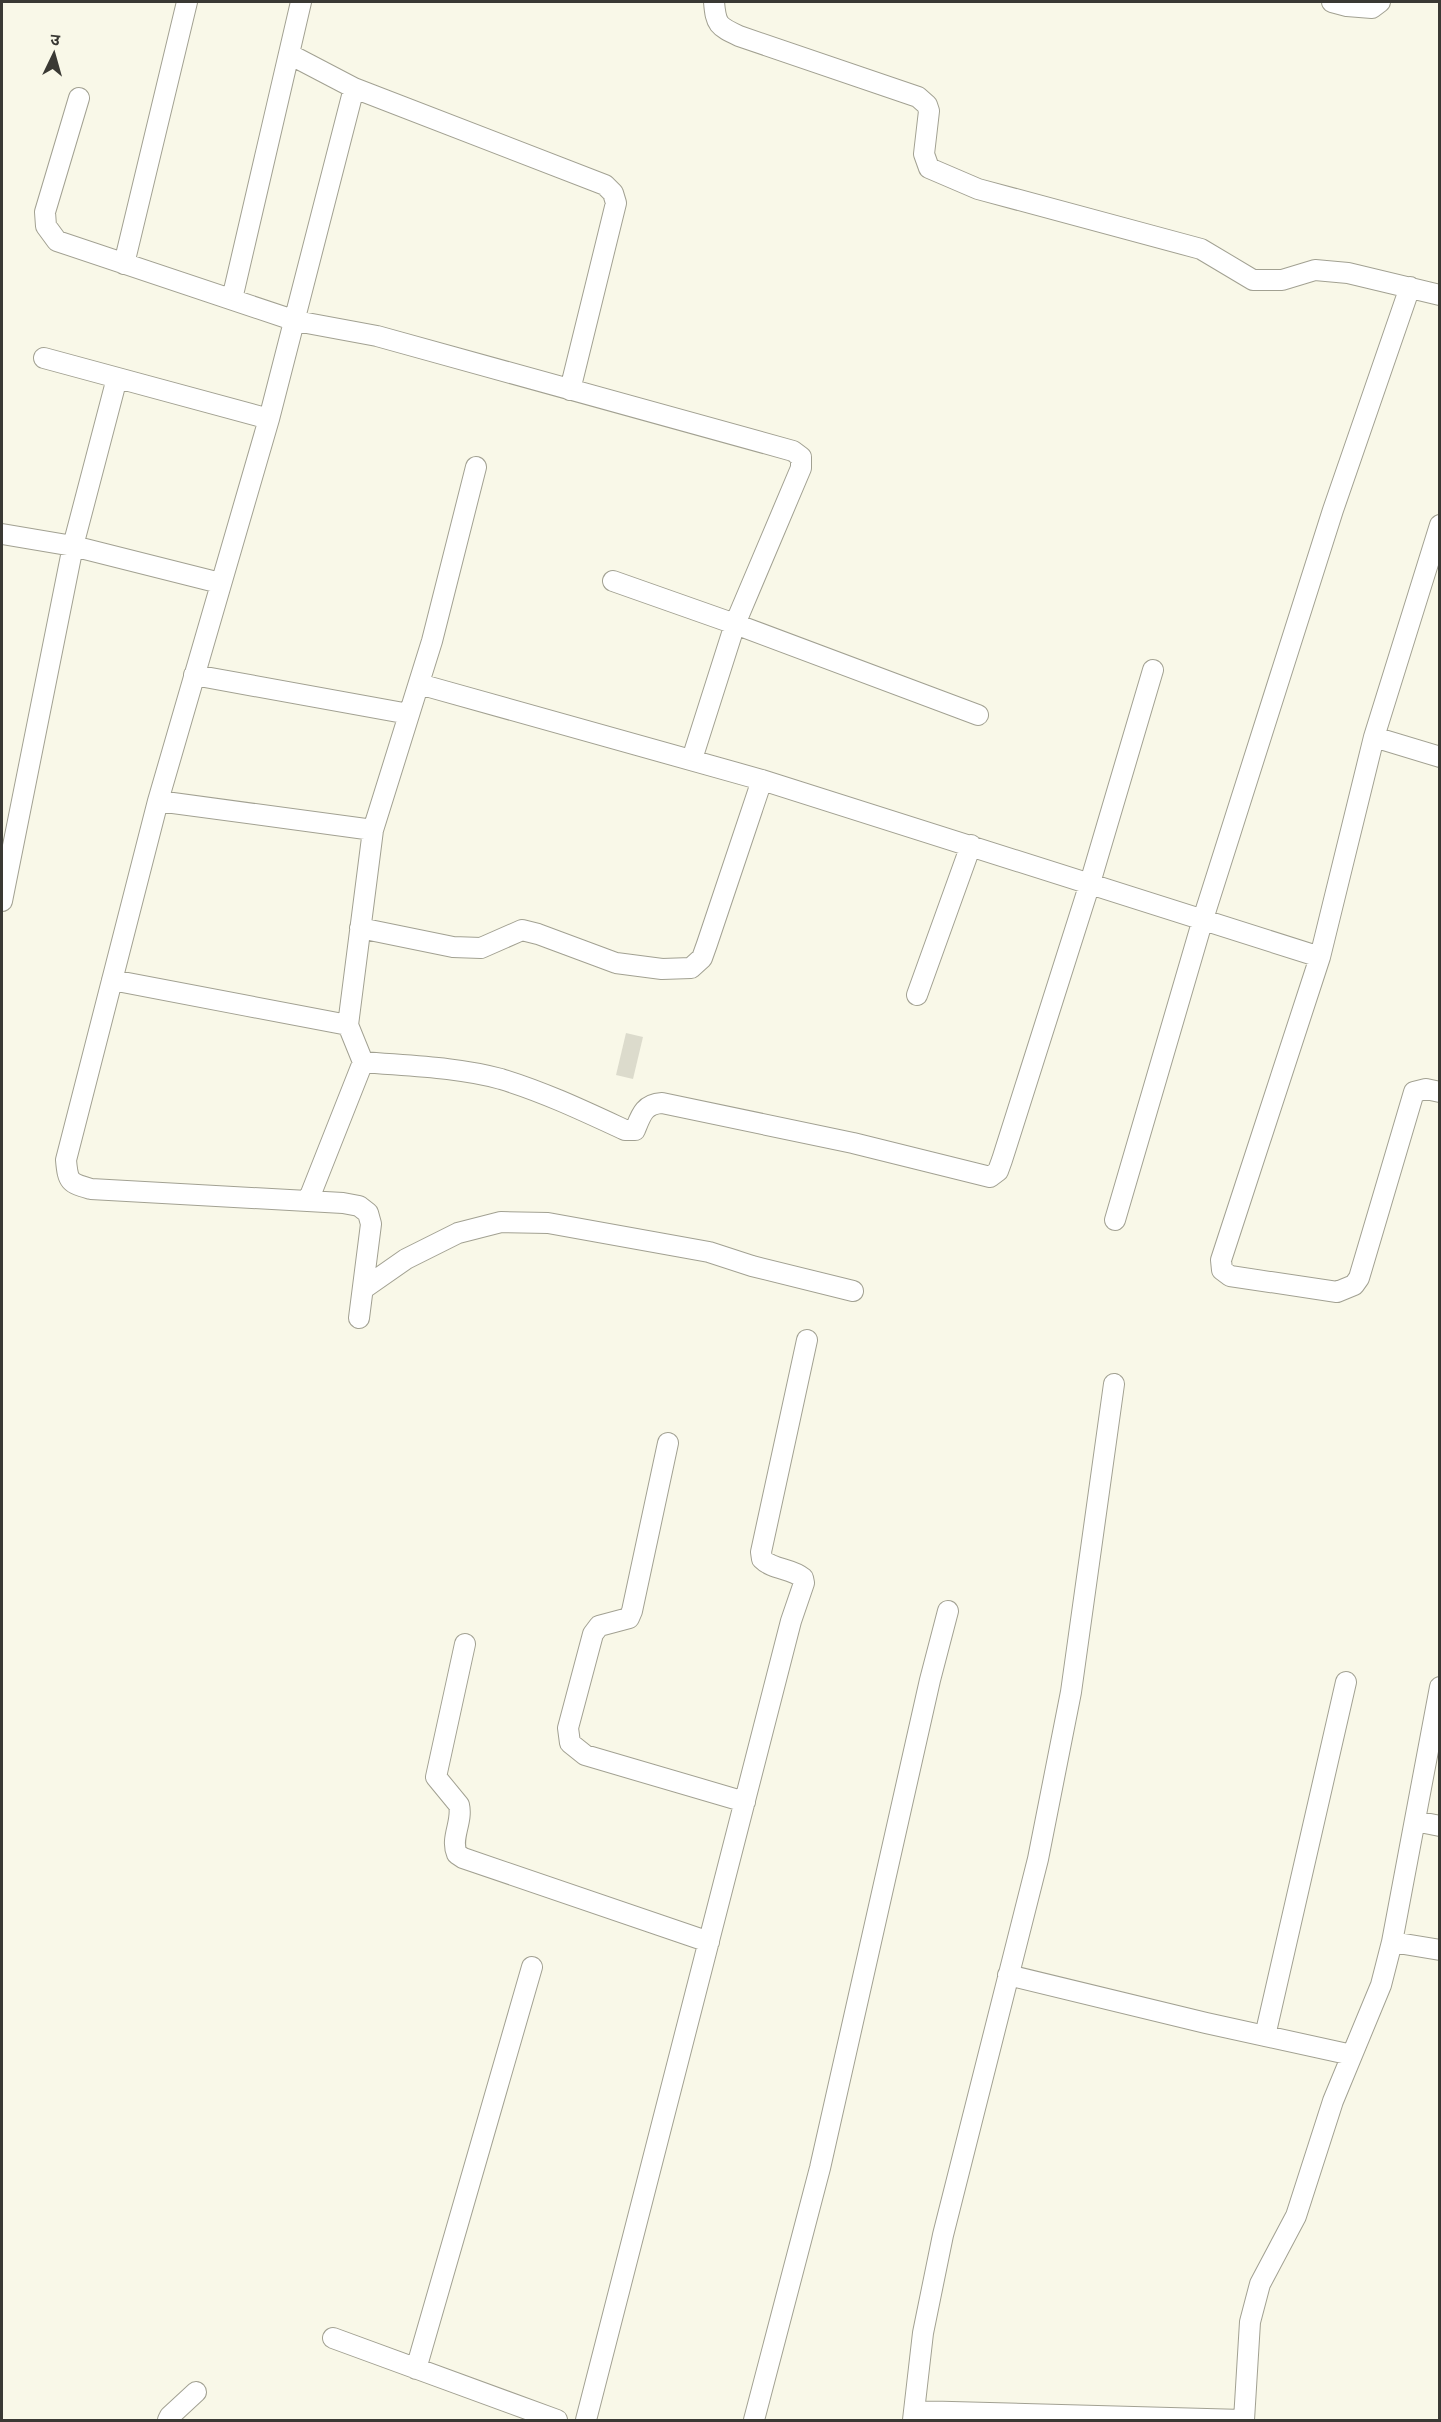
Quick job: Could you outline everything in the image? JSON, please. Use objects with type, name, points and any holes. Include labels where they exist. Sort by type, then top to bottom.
[{"type":"street","points":[[124,264],[187,2]]},
{"type":"street","points":[[232,299],[301,2]]},
{"type":"street","points":[[714,2],[715,18],[720,27],[918,97],[927,105],[929,111],[924,154],[929,168],[978,189],[1201,249],[1253,280],[1282,280],[1315,270],[1348,273],[1440,295]]},
{"type":"street","points":[[1332,2],[1372,8],[1380,2]]},
{"type":"street","points":[[289,54],[354,88],[605,185],[613,193],[616,203],[570,390]]},
{"type":"street","points":[[354,88],[296,321],[158,801],[66,1160],[68,1178],[72,1183],[91,1189],[359,1206],[368,1212],[371,1224],[359,1318]]},
{"type":"street","points":[[79,98],[45,212],[46,226],[57,241],[296,321],[377,336],[794,451],[801,457],[801,468],[735,624],[692,759]]},
{"type":"street","points":[[1115,1220],[1203,920],[1333,510],[1410,287]]},
{"type":"street","points":[[44,358],[269,419]]},
{"type":"street","points":[[2,901],[73,546],[117,378]]},
{"type":"street","points":[[308,1201],[363,1062],[348,1024],[373,830],[432,641],[476,467]]},
{"type":"street","points":[[1440,525],[1374,737],[1320,957],[1221,1260],[1222,1270],[1230,1276],[1338,1292],[1354,1285],[1359,1278],[1414,1092],[1426,1089],[1440,1092]]},
{"type":"street","points":[[2,534],[73,546],[220,583]]},
{"type":"street","points":[[613,581],[978,715]]},
{"type":"street","points":[[363,1062],[455,1071],[499,1079],[550,1096],[625,1130],[635,1130],[643,1111],[648,1106],[662,1103],[853,1143],[990,1177],[998,1171],[1002,1160],[1090,883],[1153,670]]},
{"type":"street","points":[[194,675],[409,714]]},
{"type":"street","points":[[419,684],[762,780],[1320,957]]},
{"type":"street","points":[[1374,737],[1440,757]]},
{"type":"street","points":[[360,928],[453,947],[481,948],[522,930],[616,963],[662,969],[691,968],[702,958],[762,780]]},
{"type":"street","points":[[158,801],[373,830]]},
{"type":"street","points":[[916,995],[971,845]]},
{"type":"street","points":[[112,980],[348,1024]]},
{"type":"street","points":[[363,1289],[406,1259],[458,1233],[501,1222],[548,1223],[709,1252],[752,1266],[853,1291]]},
{"type":"street","points":[[585,2421],[791,1621],[804,1583],[798,1573],[767,1564],[762,1559],[761,1552],[807,1340]]},
{"type":"street","points":[[1114,1384],[1071,1692],[1038,1859],[943,2235],[924,2333],[914,2416],[1244,2421],[1250,2322],[1260,2284],[1296,2216],[1333,2101],[1381,1985],[1392,1942],[1439,1695]]},
{"type":"street","points":[[668,1443],[632,1611],[629,1618],[598,1626],[592,1634],[568,1728],[570,1743],[585,1755],[745,1802]]},
{"type":"street","points":[[754,2421],[820,2168],[930,1680],[948,1611]]},
{"type":"street","points":[[465,1644],[436,1777],[459,1805],[461,1811],[454,1843],[457,1854],[709,1942]]},
{"type":"street","points":[[1265,2036],[1346,1682]]},
{"type":"street","points":[[1415,1821],[1440,1826]]},
{"type":"street","points":[[1392,1942],[1440,1950]]},
{"type":"street","points":[[416,2369],[532,1967]]},
{"type":"street","points":[[1008,1975],[1352,2055]]},
{"type":"street","points":[[333,2338],[557,2421]]},
{"type":"street","points":[[168,2421],[170,2416],[196,2392]]},
{"type":"building","points":[[626,1033],[643,1037],[633,1079],[616,1075]]}]
